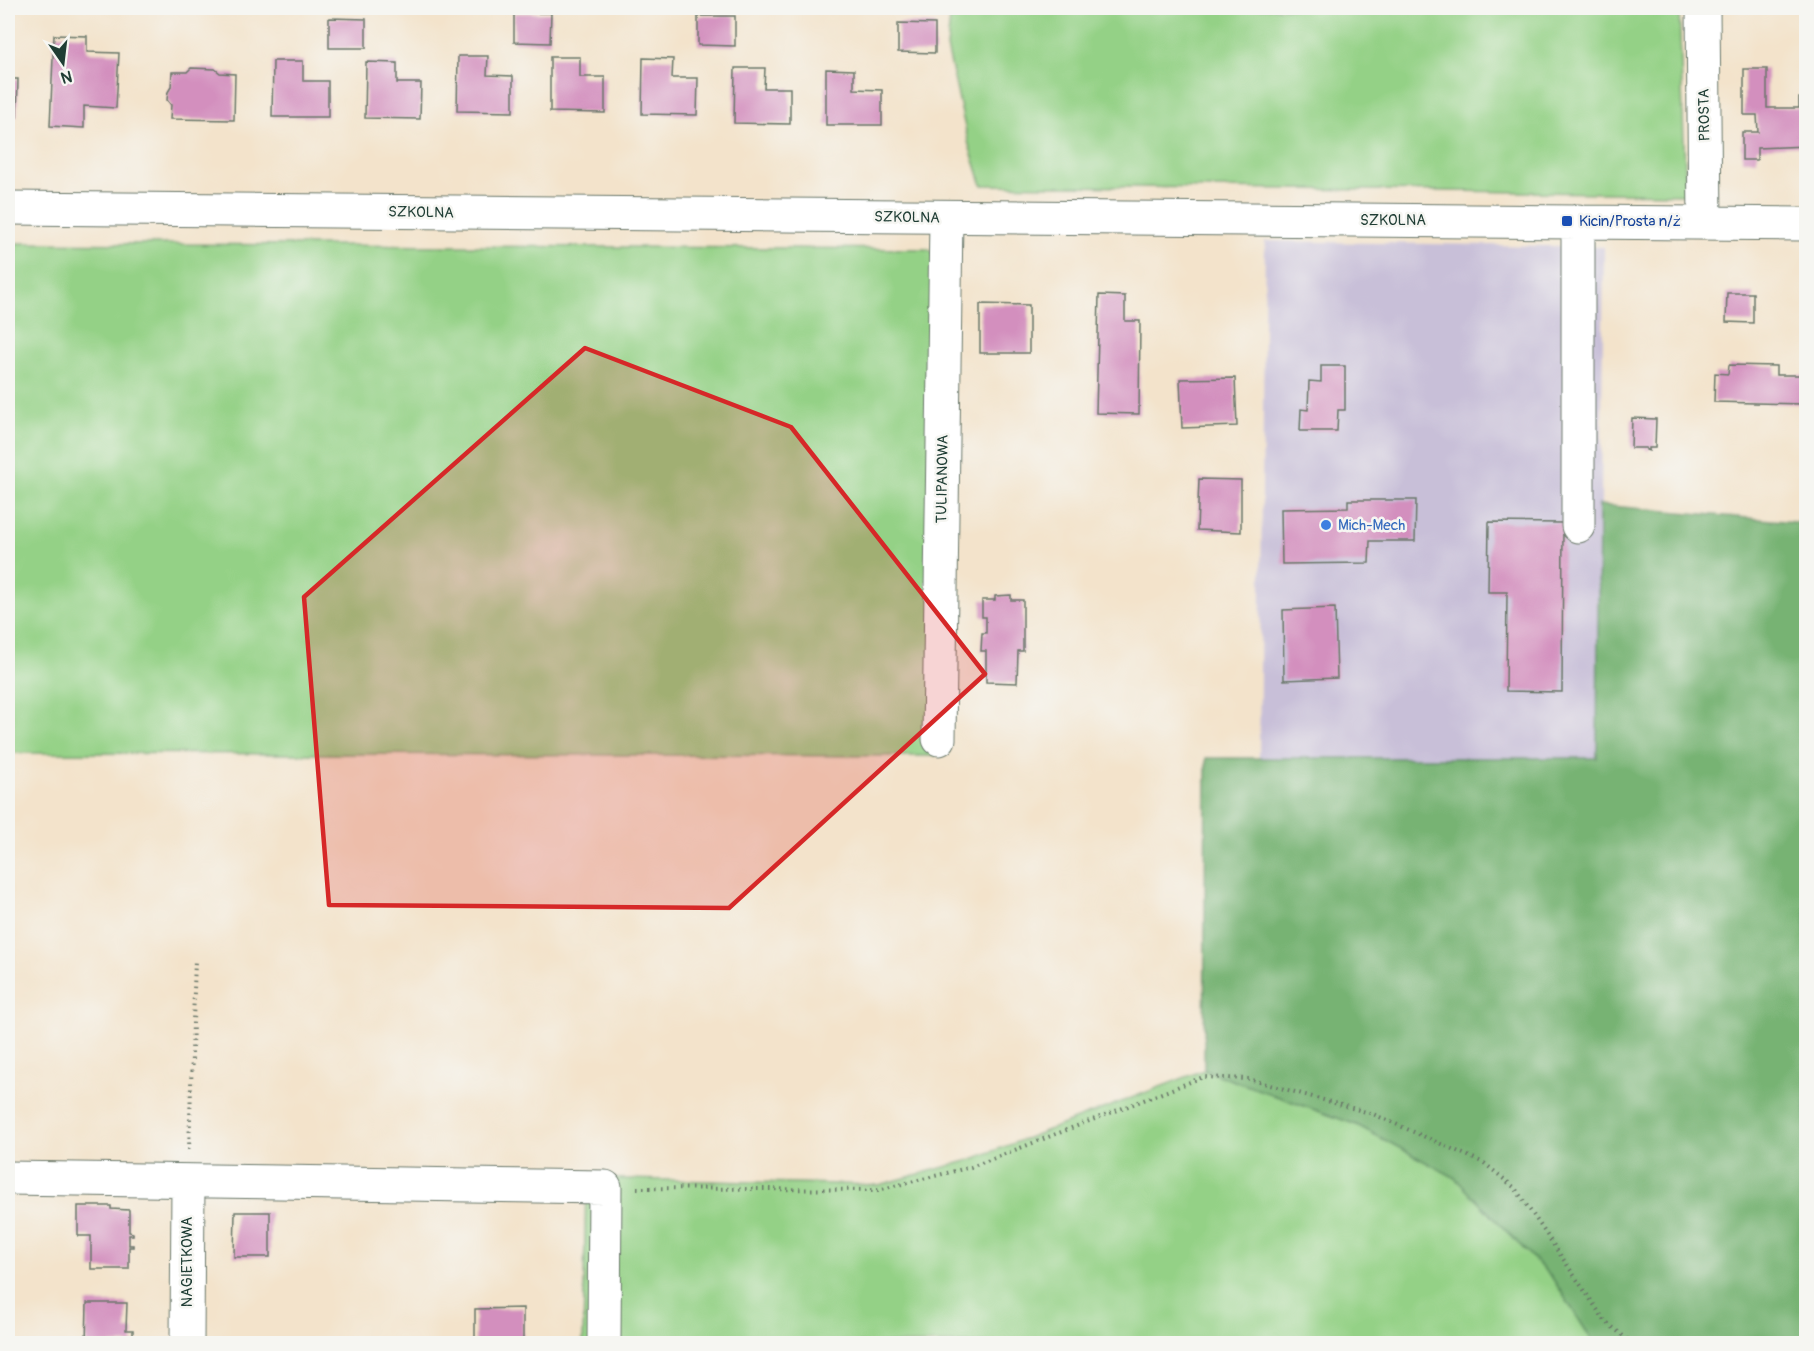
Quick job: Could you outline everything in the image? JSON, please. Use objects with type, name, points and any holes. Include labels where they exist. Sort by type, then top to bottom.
[{"type":"street","name":"PROSTA","points":[[1703,8],[1706,223]]},
{"type":"street","name":"SZKOLNA","points":[[8,208],[1806,224]]},
{"type":"street","name":"TULIPANOWA","points":[[939,739],[946,218]]},
{"type":"street","points":[[1578,221],[1578,526]]},
{"type":"street","points":[[8,1178],[605,1187],[604,1344]]},
{"type":"street","name":"NAGIETKOWA","points":[[187,1344],[188,1181]]},
{"type":"path","points":[[188,1181],[195,959]]},
{"type":"path","points":[[605,1187],[878,1190],[971,1167],[1203,1077],[1249,1079],[1373,1114],[1484,1163],[1515,1188],[1605,1321],[1633,1344]]},
{"type":"highlighted area","points":[[585,348],[791,427],[985,674],[729,908],[329,905],[304,597]]},
{"type":"shaded area","points":[[1265,241],[1604,247],[1598,758],[1259,759]]},
{"type":"green space","points":[[951,8],[1679,8],[1686,194],[982,185],[969,145],[947,47]]},
{"type":"green space","points":[[8,243],[928,249],[945,262],[936,756],[8,753]]},
{"type":"green space","points":[[1599,505],[1806,523],[1806,1343],[1594,1343],[1553,1279],[1454,1177],[1357,1125],[1204,1070],[1206,758],[1597,758]]},
{"type":"green space","points":[[1204,1070],[1357,1125],[1454,1177],[1553,1279],[1594,1343],[583,1344],[586,1178],[879,1185],[970,1160]]},
{"type":"building","points":[[514,13],[551,13],[550,43],[514,42]]},
{"type":"building","points":[[698,16],[735,16],[735,46],[698,45]]},
{"type":"building","points":[[329,18],[366,19],[366,48],[329,48]]},
{"type":"building","points":[[898,23],[935,24],[935,53],[898,52]]},
{"type":"building","points":[[54,35],[87,36],[87,52],[119,53],[116,108],[84,106],[84,128],[50,126]]},
{"type":"building","points":[[458,56],[488,56],[487,75],[513,76],[513,112],[457,111]]},
{"type":"building","points":[[550,57],[580,57],[580,77],[605,77],[605,113],[550,112]]},
{"type":"building","points":[[643,58],[673,59],[672,78],[698,78],[697,115],[642,114]]},
{"type":"building","points":[[273,61],[303,61],[303,81],[328,81],[328,117],[272,117]]},
{"type":"building","points":[[366,62],[397,63],[397,83],[421,83],[420,119],[365,118]]},
{"type":"building","points":[[191,68],[215,69],[220,73],[235,74],[234,120],[170,119],[171,105],[167,100],[172,72],[187,72]]},
{"type":"building","points":[[735,68],[765,68],[764,88],[790,88],[790,124],[734,123]]},
{"type":"building","points":[[826,69],[854,70],[854,89],[882,90],[882,125],[826,125]]},
{"type":"building","points":[[1744,69],[1767,69],[1767,108],[1799,108],[1799,98],[1806,98],[1806,146],[1757,148],[1757,160],[1742,160],[1742,132],[1758,132],[1757,115],[1744,115]]},
{"type":"building","points":[[8,79],[18,79],[17,117],[8,117]]},
{"type":"building","points":[[1727,293],[1753,293],[1753,323],[1726,322]]},
{"type":"building","points":[[1099,295],[1125,296],[1125,321],[1140,321],[1139,414],[1096,413]]},
{"type":"building","points":[[980,304],[1029,305],[1029,353],[980,353]]},
{"type":"building","points":[[1729,365],[1776,366],[1776,375],[1804,375],[1803,404],[1714,402],[1715,373],[1728,374]]},
{"type":"building","points":[[1321,366],[1345,366],[1345,410],[1338,410],[1337,431],[1300,431],[1301,409],[1308,410],[1309,381],[1321,382]]},
{"type":"building","points":[[1235,378],[1237,426],[1182,428],[1180,379]]},
{"type":"building","points":[[1632,418],[1656,419],[1655,448],[1649,448],[1649,451],[1646,448],[1631,448]]},
{"type":"building","points":[[1199,479],[1241,480],[1241,532],[1197,530]]},
{"type":"building","name":"Mich-Mech","points":[[1348,500],[1416,500],[1415,541],[1370,541],[1369,563],[1282,564],[1281,509],[1348,508]]},
{"type":"building","points":[[1489,522],[1563,523],[1562,692],[1506,691],[1507,592],[1488,592]]},
{"type":"building","points":[[1011,595],[1011,600],[1023,600],[1023,651],[1018,651],[1017,683],[986,682],[986,651],[981,651],[982,633],[986,633],[986,617],[982,617],[982,600],[995,600],[995,596]]},
{"type":"building","points":[[1335,608],[1337,678],[1284,680],[1283,610]]},
{"type":"building","points":[[78,1206],[111,1206],[111,1209],[129,1210],[129,1232],[133,1235],[129,1235],[129,1245],[133,1247],[129,1247],[129,1269],[91,1269],[91,1236],[78,1236]]},
{"type":"building","points":[[235,1212],[270,1212],[270,1257],[234,1257]]},
{"type":"building","points":[[87,1303],[127,1303],[126,1330],[133,1330],[133,1344],[86,1344]]},
{"type":"building","points":[[523,1308],[523,1344],[475,1344],[475,1309]]},
{"type":"place","name":"Kicin/Prosta n/ż","points":[[1567,221]]},
{"type":"place","name":"Mich-Mech","points":[[1326,525]]}]
